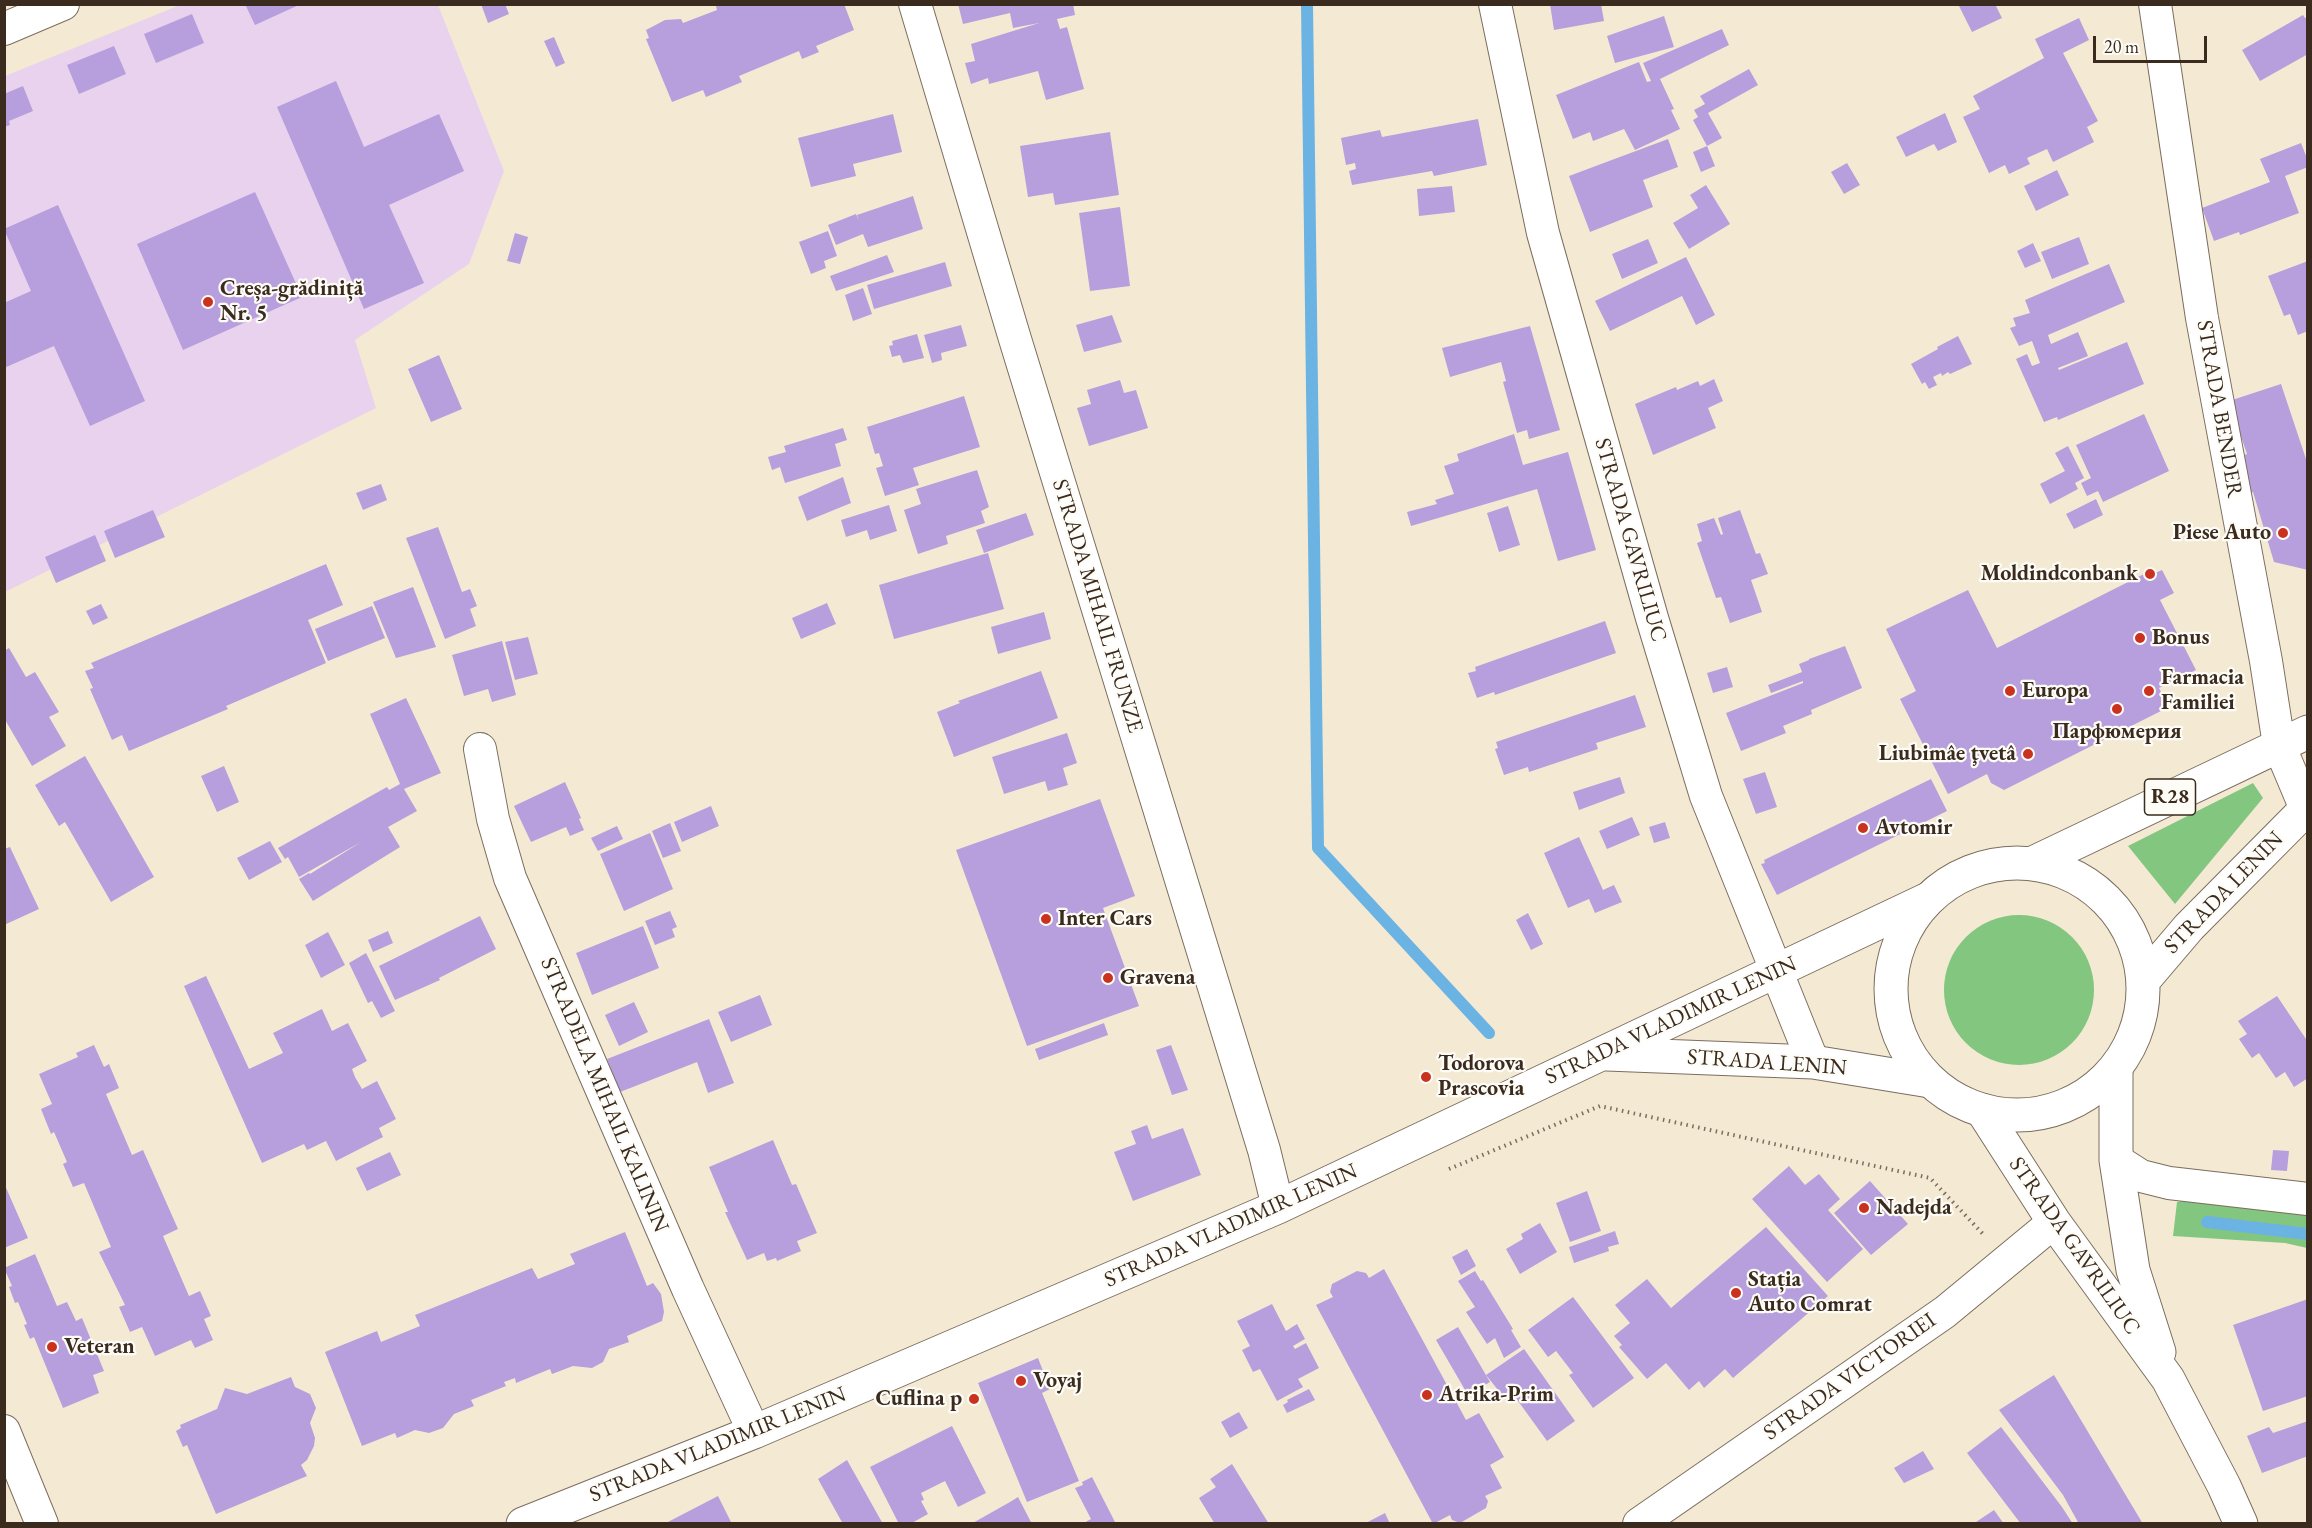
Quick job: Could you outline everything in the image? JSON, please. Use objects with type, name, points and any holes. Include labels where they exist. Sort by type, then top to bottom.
[{"type":"main road","name":"R28","points":[[2033,863],[2293,738]]},
{"type":"main road","name":"STRADA LENIN","points":[[2143,981],[2189,927],[2307,808]]},
{"type":"main road","name":"R28","points":[[1994,863],[2033,863],[2074,876],[2109,902],[2133,938],[2143,981],[2141,1011],[2132,1041],[2116,1068],[2089,1093],[2055,1109],[2018,1116],[1982,1110],[1954,1098],[1930,1080],[1905,1049],[1892,1011],[1891,971],[1902,933],[1926,900],[1957,876],[1994,863]]},
{"type":"main road","name":"STRADA VLADIMIR LENIN","points":[[523,1524],[754,1432],[1278,1207],[1926,900]]},
{"type":"main road","name":"STRADA LENIN","points":[[1603,1054],[1813,1062],[1930,1080]]},
{"type":"main road","name":"STRADA GAVRILIUC","points":[[2116,1068],[2116,1160],[2133,1270],[2168,1379]]},
{"type":"main road","name":"STRADA GAVRILIUC","points":[[1982,1110],[2054,1222],[2168,1379],[2224,1486],[2241,1524]]},
{"type":"street","points":[[4,29],[63,4]]},
{"type":"street","name":"STRADA MIHAIL FRUNZE","points":[[915,4],[1022,362],[1264,1150],[1278,1207]]},
{"type":"street","name":"STRADA GAVRILIUC","points":[[1496,4],[1544,233],[1652,618],[1706,796],[1813,1062]]},
{"type":"street","name":"STRADA BENDER","points":[[2155,4],[2202,318],[2266,661],[2293,738],[2307,808]]},
{"type":"street","name":"STRADELA MIHAIL KALININ","points":[[480,749],[493,819],[510,878],[688,1289],[754,1432]]},
{"type":"street","points":[[2116,1160],[2141,1176],[2169,1183],[2307,1199]]},
{"type":"street","name":"STRADA VICTORIEI","points":[[1638,1524],[1945,1312],[2054,1222]]},
{"type":"street","points":[[4,1431],[42,1524]]},
{"type":"path","points":[[1446,1171],[1600,1106],[1930,1178],[2008,1260]]},
{"type":"shaded area","name":"Creșa-grădiniță Nr. 5","points":[[180,5],[438,5],[504,171],[469,264],[355,340],[376,408],[5,592],[5,76]]},
{"type":"green space","points":[[2253,783],[2263,798],[2175,904],[2128,846]]},
{"type":"green space","points":[[2019,915],[2034,916],[2048,921],[2072,937],[2088,961],[2093,975],[2093,1005],[2088,1019],[2072,1043],[2048,1059],[2034,1064],[2019,1065],[2004,1064],[1990,1059],[1966,1043],[1950,1019],[1945,1005],[1944,990],[1945,975],[1950,961],[1966,937],[1990,921],[2004,916]]},
{"type":"green space","points":[[2200,1197],[2307,1214],[2307,1248],[2285,1243],[2173,1236],[2177,1202]]},
{"type":"building","points":[[245,4],[301,4],[255,25]]},
{"type":"building","points":[[481,4],[505,4],[509,14],[488,23]]},
{"type":"building","points":[[717,4],[844,4],[854,30],[816,46],[819,52],[802,59],[799,51],[739,76],[742,82],[706,97],[703,90],[672,102],[646,39],[649,38],[646,30],[665,20],[681,19],[683,23],[717,10]]},
{"type":"building","points":[[958,4],[1073,4],[1075,15],[1057,19],[1060,29],[1067,27],[1084,89],[1046,100],[1038,71],[989,84],[988,78],[971,84],[965,63],[975,61],[971,44],[1039,23],[1013,28],[1010,13],[963,24]]},
{"type":"building","points":[[1550,4],[1601,4],[1604,21],[1554,30]]},
{"type":"building","points":[[1958,4],[1995,4],[2002,18],[1972,32]]},
{"type":"building","points":[[192,14],[204,43],[156,63],[144,34]]},
{"type":"building","points":[[2303,15],[2305,18],[2308,17],[2308,54],[2260,81],[2242,50]]},
{"type":"building","points":[[1664,16],[1674,47],[1615,63],[1607,36]]},
{"type":"building","points":[[2079,18],[2089,40],[2063,53],[2098,121],[2087,127],[2094,142],[2053,162],[2047,149],[2027,158],[2030,164],[2009,174],[2005,165],[1989,173],[1963,117],[1980,109],[1973,96],[2044,58],[2035,39]]},
{"type":"building","points":[[1722,29],[1729,45],[1660,79],[1674,109],[1671,110],[1680,129],[1635,150],[1624,129],[1593,141],[1590,132],[1573,139],[1556,95],[1639,62],[1647,82],[1651,81],[1643,63]]},
{"type":"building","points":[[554,37],[565,63],[556,67],[544,41]]},
{"type":"building","points":[[114,46],[126,74],[79,94],[67,65]]},
{"type":"building","points":[[1749,69],[1758,85],[1708,113],[1722,138],[1707,146],[1693,120],[1698,117],[1694,110],[1705,104],[1700,96]]},
{"type":"building","points":[[336,81],[364,147],[439,114],[464,171],[389,205],[424,283],[364,309],[277,107]]},
{"type":"building","points":[[23,86],[33,111],[9,121],[10,125],[4,127],[4,94]]},
{"type":"building","points":[[1945,113],[1957,142],[1938,151],[1934,144],[1906,157],[1896,137]]},
{"type":"building","points":[[893,114],[902,152],[853,164],[856,176],[811,187],[798,138]]},
{"type":"building","points":[[1478,119],[1487,165],[1434,176],[1432,171],[1352,185],[1349,171],[1356,169],[1355,163],[1346,165],[1341,138],[1380,130],[1382,137]]},
{"type":"building","points":[[1110,132],[1119,195],[1055,205],[1053,193],[1028,197],[1020,146]]},
{"type":"building","points":[[1668,139],[1678,167],[1643,180],[1653,207],[1590,232],[1569,176]]},
{"type":"building","points":[[2301,143],[2308,167],[2285,176],[2299,213],[2240,235],[2239,232],[2214,241],[2202,208],[2270,182],[2260,159]]},
{"type":"building","points":[[1707,146],[1715,166],[1701,172],[1693,152]]},
{"type":"building","points":[[1847,163],[1860,185],[1844,194],[1831,172]]},
{"type":"building","points":[[2057,170],[2069,195],[2036,211],[2024,186]]},
{"type":"building","points":[[1706,185],[1730,224],[1689,249],[1673,223],[1698,208],[1690,195]]},
{"type":"building","points":[[1452,186],[1455,212],[1419,216],[1417,189]]},
{"type":"building","points":[[255,192],[302,297],[183,350],[137,244]]},
{"type":"building","points":[[913,196],[923,229],[868,247],[863,234],[836,245],[828,225],[856,214],[859,221],[857,215]]},
{"type":"building","points":[[58,205],[145,401],[90,426],[54,346],[4,368],[4,303],[31,291],[4,229]]},
{"type":"building","points":[[1120,207],[1130,286],[1090,291],[1079,213]]},
{"type":"building","points":[[828,231],[837,256],[824,261],[826,268],[811,274],[799,242]]},
{"type":"building","points":[[515,233],[528,237],[520,264],[507,261]]},
{"type":"building","points":[[2079,237],[2089,264],[2052,279],[2041,252]]},
{"type":"building","points":[[1648,239],[1658,263],[1622,279],[1612,254]]},
{"type":"building","points":[[2033,243],[2041,261],[2025,268],[2017,251]]},
{"type":"building","points":[[887,255],[894,272],[836,291],[830,276]]},
{"type":"building","points":[[1686,257],[1715,315],[1696,325],[1682,296],[1610,331],[1595,301]]},
{"type":"building","points":[[2308,261],[2308,331],[2298,335],[2290,314],[2284,316],[2268,276]]},
{"type":"building","points":[[945,262],[952,286],[874,309],[867,285]]},
{"type":"building","points":[[2109,264],[2125,302],[2048,335],[2051,344],[2078,332],[2088,356],[2058,368],[2059,370],[2127,342],[2144,384],[2058,420],[2057,417],[2044,422],[2016,359],[2027,354],[2032,366],[2040,363],[2032,341],[2019,346],[2010,328],[2016,326],[2013,318],[2030,313],[2025,300]]},
{"type":"building","points":[[863,288],[872,314],[853,321],[845,295]]},
{"type":"building","points":[[1112,315],[1122,342],[1084,352],[1076,325]]},
{"type":"building","points":[[961,325],[967,346],[941,353],[942,360],[932,363],[924,335]]},
{"type":"building","points":[[1530,326],[1560,430],[1529,439],[1527,430],[1517,433],[1503,382],[1506,381],[1501,362],[1450,377],[1442,348]]},
{"type":"building","points":[[917,334],[924,358],[903,363],[900,355],[892,357],[889,346],[893,345],[892,341]]},
{"type":"building","points":[[1958,336],[1972,364],[1950,374],[1948,372],[1942,376],[1941,373],[1933,377],[1937,385],[1929,389],[1925,382],[1922,384],[1911,364]]},
{"type":"building","points":[[439,355],[462,409],[431,422],[408,369]]},
{"type":"building","points":[[1714,379],[1723,401],[1708,408],[1716,428],[1653,455],[1635,404],[1676,387],[1677,390],[1698,381],[1700,386]]},
{"type":"building","points":[[1120,380],[1124,393],[1136,390],[1148,428],[1089,446],[1077,408],[1091,404],[1087,390]]},
{"type":"building","points":[[2281,384],[2308,465],[2308,570],[2274,562],[2253,492],[2249,494],[2238,457],[2247,454],[2229,401]]},
{"type":"building","points":[[964,396],[980,447],[913,468],[919,485],[885,496],[876,468],[883,466],[879,453],[875,454],[867,427]]},
{"type":"building","points":[[2144,414],[2169,471],[2103,502],[2098,491],[2087,496],[2081,483],[2091,478],[2076,445]]},
{"type":"building","points":[[843,428],[847,440],[835,444],[841,466],[785,483],[780,467],[772,470],[768,457],[786,452],[784,446]]},
{"type":"building","points":[[1514,434],[1523,465],[1568,452],[1596,550],[1558,561],[1537,489],[1411,526],[1407,512],[1437,504],[1435,500],[1454,494],[1444,466],[1459,461],[1457,454]]},
{"type":"building","points":[[2068,446],[2084,478],[2075,483],[2078,489],[2050,504],[2040,484],[2065,471],[2055,453]]},
{"type":"building","points":[[977,470],[989,507],[981,511],[985,523],[946,536],[948,544],[918,554],[904,510],[921,504],[916,489]]},
{"type":"building","points":[[843,477],[851,503],[807,521],[798,497]]},
{"type":"building","points":[[381,484],[387,500],[363,510],[356,493]]},
{"type":"building","points":[[2096,499],[2103,515],[2074,529],[2066,514]]},
{"type":"building","points":[[889,505],[897,531],[870,540],[867,530],[846,537],[841,520]]},
{"type":"building","points":[[1508,506],[1520,545],[1499,552],[1487,513]]},
{"type":"building","points":[[153,510],[165,537],[115,558],[104,531]]},
{"type":"building","points":[[1740,510],[1756,554],[1760,553],[1768,574],[1751,580],[1762,612],[1730,623],[1721,597],[1716,598],[1697,543],[1702,541],[1697,524],[1714,518],[1721,535],[1723,534],[1718,518]]},
{"type":"building","points":[[1026,513],[1034,535],[984,553],[976,530]]},
{"type":"building","points":[[438,527],[462,592],[470,589],[477,606],[470,609],[476,626],[445,639],[406,538]]},
{"type":"building","points":[[95,535],[106,561],[56,583],[45,557]]},
{"type":"building","points":[[988,553],[1004,609],[894,639],[879,585]]},
{"type":"building","points":[[326,564],[343,605],[308,620],[326,663],[226,706],[228,709],[129,751],[122,735],[112,740],[90,689],[93,688],[85,671],[94,668],[91,663]]},
{"type":"building","points":[[2162,570],[2174,593],[2160,600],[2196,670],[2159,688],[2163,696],[2161,711],[2004,790],[1991,783],[1987,774],[1948,794],[1900,699],[1916,691],[1886,629],[1968,590],[1997,648],[2146,573],[2148,576]]},
{"type":"building","points":[[413,587],[436,647],[396,658],[373,602]]},
{"type":"building","points":[[827,603],[836,624],[801,639],[792,618]]},
{"type":"building","points":[[101,604],[108,618],[93,625],[86,611]]},
{"type":"building","points":[[372,606],[385,638],[328,661],[315,629]]},
{"type":"building","points":[[1044,612],[1051,639],[998,654],[991,627]]},
{"type":"building","points":[[1605,621],[1616,653],[1495,695],[1494,692],[1477,698],[1468,673],[1476,671],[1475,667]]},
{"type":"building","points":[[528,637],[538,674],[515,680],[505,642]]},
{"type":"building","points":[[502,641],[516,695],[492,702],[488,689],[464,696],[452,655]]},
{"type":"building","points":[[1845,646],[1862,688],[1811,710],[1812,714],[1783,726],[1786,733],[1741,751],[1726,713],[1803,683],[1803,681],[1771,693],[1768,685],[1802,672],[1799,664]]},
{"type":"building","points":[[9,648],[26,677],[35,672],[59,712],[49,717],[66,746],[32,766],[4,718],[4,651]]},
{"type":"building","points":[[1727,667],[1733,687],[1713,693],[1707,673]]},
{"type":"building","points":[[1041,671],[1058,718],[954,757],[937,712],[960,703],[958,701]]},
{"type":"building","points":[[1635,695],[1646,727],[1596,743],[1598,749],[1529,772],[1528,767],[1504,775],[1495,749],[1498,748],[1496,742]]},
{"type":"building","points":[[406,698],[441,773],[404,789],[417,811],[388,827],[400,847],[313,901],[299,879],[361,842],[299,877],[288,857],[285,859],[278,848],[387,787],[389,790],[400,784],[370,714]]},
{"type":"building","points":[[1067,733],[1077,763],[1063,768],[1068,785],[1048,791],[1045,781],[1004,794],[992,757]]},
{"type":"building","points":[[85,756],[154,877],[111,902],[65,822],[59,826],[35,785]]},
{"type":"building","points":[[224,766],[239,802],[217,812],[201,776]]},
{"type":"building","points":[[1765,772],[1777,807],[1756,814],[1743,779]]},
{"type":"building","points":[[1620,777],[1625,793],[1579,810],[1573,792]]},
{"type":"building","points":[[1931,779],[1947,811],[1777,895],[1761,864],[1765,863],[1764,860]]},
{"type":"building","points":[[565,782],[584,830],[570,836],[566,827],[531,842],[514,806]]},
{"type":"building","points":[[1100,799],[1135,896],[1103,908],[1139,1006],[1027,1046],[956,850]]},
{"type":"building","points":[[711,806],[719,826],[682,842],[674,822]]},
{"type":"building","points":[[1632,817],[1640,835],[1607,849],[1599,831]]},
{"type":"building","points":[[1665,822],[1670,838],[1654,843],[1649,827]]},
{"type":"building","points":[[670,823],[681,851],[663,858],[652,831]]},
{"type":"building","points":[[617,826],[623,839],[598,851],[591,838]]},
{"type":"building","points":[[650,833],[673,889],[624,911],[600,854]]},
{"type":"building","points":[[1579,837],[1603,890],[1614,885],[1622,902],[1595,913],[1589,899],[1568,908],[1544,853]]},
{"type":"building","points":[[270,841],[282,862],[249,880],[237,858]]},
{"type":"building","points":[[10,847],[39,909],[4,925],[4,849]]},
{"type":"building","points":[[670,911],[677,927],[672,929],[675,937],[655,945],[645,921]]},
{"type":"building","points":[[1528,913],[1543,944],[1531,950],[1516,920]]},
{"type":"building","points":[[480,916],[496,949],[439,978],[440,980],[395,1000],[379,966]]},
{"type":"building","points":[[643,926],[659,968],[592,995],[576,953]]},
{"type":"building","points":[[388,931],[393,943],[373,952],[368,940]]},
{"type":"building","points":[[328,932],[345,965],[321,978],[305,945]]},
{"type":"building","points":[[366,953],[395,1011],[381,1018],[372,1001],[368,1003],[349,963]]},
{"type":"building","points":[[206,976],[249,1069],[283,1053],[273,1033],[322,1009],[332,1031],[348,1023],[367,1061],[352,1069],[355,1077],[362,1089],[377,1081],[396,1119],[379,1128],[383,1137],[336,1161],[326,1141],[307,1150],[304,1144],[262,1163],[184,986]]},
{"type":"building","points":[[760,995],[772,1025],[731,1042],[718,1012]]},
{"type":"building","points":[[2277,996],[2308,1042],[2308,1078],[2294,1087],[2285,1072],[2276,1078],[2259,1053],[2252,1058],[2239,1039],[2247,1034],[2238,1021]]},
{"type":"building","points":[[634,1002],[648,1032],[619,1046],[605,1015]]},
{"type":"building","points":[[709,1019],[734,1083],[708,1093],[697,1062],[620,1092],[607,1059]]},
{"type":"building","points":[[1104,1023],[1108,1035],[1039,1060],[1035,1049]]},
{"type":"building","points":[[94,1045],[104,1067],[109,1064],[119,1088],[106,1094],[132,1155],[143,1150],[178,1229],[163,1236],[189,1296],[200,1291],[211,1316],[204,1319],[213,1340],[195,1348],[191,1340],[155,1356],[142,1327],[130,1332],[119,1307],[125,1305],[99,1252],[111,1247],[84,1183],[73,1187],[63,1164],[67,1162],[54,1132],[51,1134],[41,1109],[52,1104],[39,1074],[78,1057],[76,1053]]},
{"type":"building","points":[[1171,1045],[1188,1090],[1172,1095],[1156,1050]]},
{"type":"building","points":[[1147,1125],[1152,1139],[1183,1128],[1201,1175],[1133,1201],[1114,1152],[1136,1144],[1131,1131]]},
{"type":"building","points":[[773,1140],[792,1185],[796,1184],[817,1233],[797,1241],[801,1251],[777,1261],[776,1258],[767,1261],[764,1253],[747,1260],[725,1212],[728,1212],[709,1167]]},
{"type":"building","points":[[2273,1150],[2289,1151],[2287,1171],[2271,1170]]},
{"type":"building","points":[[390,1152],[401,1175],[367,1191],[356,1168]]},
{"type":"building","points":[[1789,1166],[1805,1185],[1819,1174],[1840,1199],[1828,1210],[1863,1249],[1827,1282],[1752,1199]]},
{"type":"building","points":[[1870,1181],[1908,1224],[1871,1255],[1834,1213]]},
{"type":"building","points":[[4,1183],[28,1238],[4,1248]]},
{"type":"building","points":[[1587,1191],[1601,1231],[1570,1242],[1556,1203]]},
{"type":"building","points":[[1540,1223],[1557,1252],[1520,1274],[1506,1249],[1523,1239],[1521,1234]]},
{"type":"building","points":[[1766,1227],[1828,1296],[1733,1378],[1725,1369],[1704,1388],[1699,1381],[1689,1390],[1666,1363],[1647,1379],[1619,1347],[1622,1345],[1614,1336],[1630,1323],[1615,1305],[1647,1279],[1671,1308]]},
{"type":"building","points":[[1615,1231],[1619,1244],[1608,1247],[1609,1251],[1574,1263],[1569,1247]]},
{"type":"building","points":[[625,1232],[647,1286],[653,1283],[661,1294],[664,1312],[662,1321],[627,1336],[629,1342],[609,1349],[603,1362],[592,1368],[573,1366],[552,1374],[550,1369],[516,1383],[515,1378],[504,1382],[506,1386],[471,1400],[474,1406],[454,1414],[443,1428],[429,1433],[415,1430],[397,1438],[395,1433],[362,1446],[325,1352],[377,1331],[381,1342],[420,1326],[415,1315],[532,1268],[538,1279],[575,1264],[570,1254]]},
{"type":"building","points":[[1467,1249],[1476,1266],[1461,1275],[1452,1257]]},
{"type":"building","points":[[35,1254],[57,1306],[67,1302],[76,1321],[82,1318],[104,1371],[93,1375],[99,1393],[63,1408],[34,1337],[30,1339],[24,1325],[27,1324],[18,1302],[15,1303],[9,1287],[12,1286],[4,1268]]},
{"type":"building","points":[[1384,1269],[1466,1420],[1479,1413],[1504,1457],[1490,1465],[1502,1488],[1485,1496],[1488,1501],[1486,1508],[1460,1523],[1452,1520],[1450,1515],[1433,1524],[1316,1305],[1333,1297],[1330,1292],[1332,1284],[1357,1271],[1366,1273],[1369,1278]]},
{"type":"building","points":[[1475,1271],[1513,1329],[1511,1330],[1521,1347],[1504,1358],[1495,1338],[1487,1344],[1466,1312],[1475,1307],[1458,1281]]},
{"type":"building","points":[[1573,1297],[1634,1378],[1593,1408],[1569,1375],[1573,1373],[1556,1351],[1548,1357],[1528,1330]]},
{"type":"building","points":[[2308,1299],[2308,1396],[2263,1411],[2233,1325]]},
{"type":"building","points":[[1272,1304],[1286,1331],[1297,1324],[1305,1339],[1293,1346],[1295,1349],[1306,1343],[1319,1368],[1298,1379],[1303,1387],[1277,1401],[1260,1369],[1253,1372],[1242,1350],[1250,1346],[1237,1321]]},
{"type":"building","points":[[1458,1327],[1490,1382],[1468,1395],[1436,1340]]},
{"type":"building","points":[[1524,1349],[1575,1421],[1547,1441],[1513,1394],[1506,1400],[1486,1375]]},
{"type":"building","points":[[1038,1358],[1050,1389],[1042,1393],[1079,1481],[1027,1502],[978,1383]]},
{"type":"building","points":[[2054,1375],[2143,1524],[2079,1524],[2063,1495],[1999,1410]]},
{"type":"building","points":[[291,1377],[295,1387],[310,1394],[316,1408],[310,1423],[315,1438],[314,1446],[307,1460],[301,1465],[307,1476],[216,1514],[187,1445],[183,1447],[176,1431],[181,1428],[180,1425],[217,1409],[225,1388],[247,1394]]},
{"type":"building","points":[[1309,1389],[1315,1400],[1287,1413],[1283,1405],[1288,1402],[1287,1400]]},
{"type":"building","points":[[1239,1412],[1248,1428],[1230,1438],[1221,1422]]},
{"type":"building","points":[[2308,1421],[2308,1456],[2262,1473],[2247,1436],[2269,1427],[2273,1433]]},
{"type":"building","points":[[952,1426],[986,1493],[958,1507],[945,1481],[921,1493],[924,1500],[921,1501],[928,1514],[910,1524],[899,1524],[870,1467]]},
{"type":"building","points":[[2001,1427],[2073,1524],[2021,1524],[1967,1453]]},
{"type":"building","points":[[1923,1451],[1934,1469],[1904,1483],[1894,1468]]},
{"type":"building","points":[[847,1460],[883,1524],[843,1524],[818,1479]]},
{"type":"building","points":[[1232,1464],[1269,1524],[1215,1524],[1199,1498],[1216,1487],[1210,1479]]},
{"type":"building","points":[[1092,1477],[1116,1524],[1082,1524],[1091,1519],[1075,1488],[1083,1485],[1082,1482]]},
{"type":"building","points":[[718,1496],[732,1524],[664,1524]]},
{"type":"building","points":[[1018,1497],[1032,1524],[971,1524],[1010,1502]]},
{"type":"building","points":[[1994,1510],[2004,1524],[1978,1524],[1976,1522]]},
{"type":"building","points":[[1385,1513],[1390,1524],[1364,1524]]},
{"type":"waterway","points":[[1307,4],[1318,848],[1489,1033]]},
{"type":"waterway","points":[[2207,1222],[2308,1234]]},
{"type":"place","name":"Creșa-grădiniță Nr. 5","points":[[208,302]]},
{"type":"place","name":"Piese Auto","points":[[2283,533]]},
{"type":"place","name":"Moldindconbank","points":[[2150,574]]},
{"type":"place","name":"Bonus","points":[[2140,638]]},
{"type":"place","name":"Europa","points":[[2010,691]]},
{"type":"place","name":"Farmacia Familiei","points":[[2149,691]]},
{"type":"place","name":"Парфюмерия","points":[[2117,709]]},
{"type":"place","name":"Liubimâe ţvetâ","points":[[2028,754]]},
{"type":"place","name":"Avtomir","points":[[1863,828]]},
{"type":"place","name":"Inter Cars","points":[[1046,919]]},
{"type":"place","name":"Gravena","points":[[1108,978]]},
{"type":"place","name":"Todorova Prascovia","points":[[1426,1077]]},
{"type":"place","name":"Nadejda","points":[[1864,1208]]},
{"type":"place","name":"Stația Auto Comrat","points":[[1736,1293]]},
{"type":"place","name":"Veteran","points":[[52,1347]]},
{"type":"place","name":"Voyaj","points":[[1021,1381]]},
{"type":"place","name":"Atrika-Prim","points":[[1427,1395]]},
{"type":"place","name":"Cuflina p","points":[[974,1399]]}]
